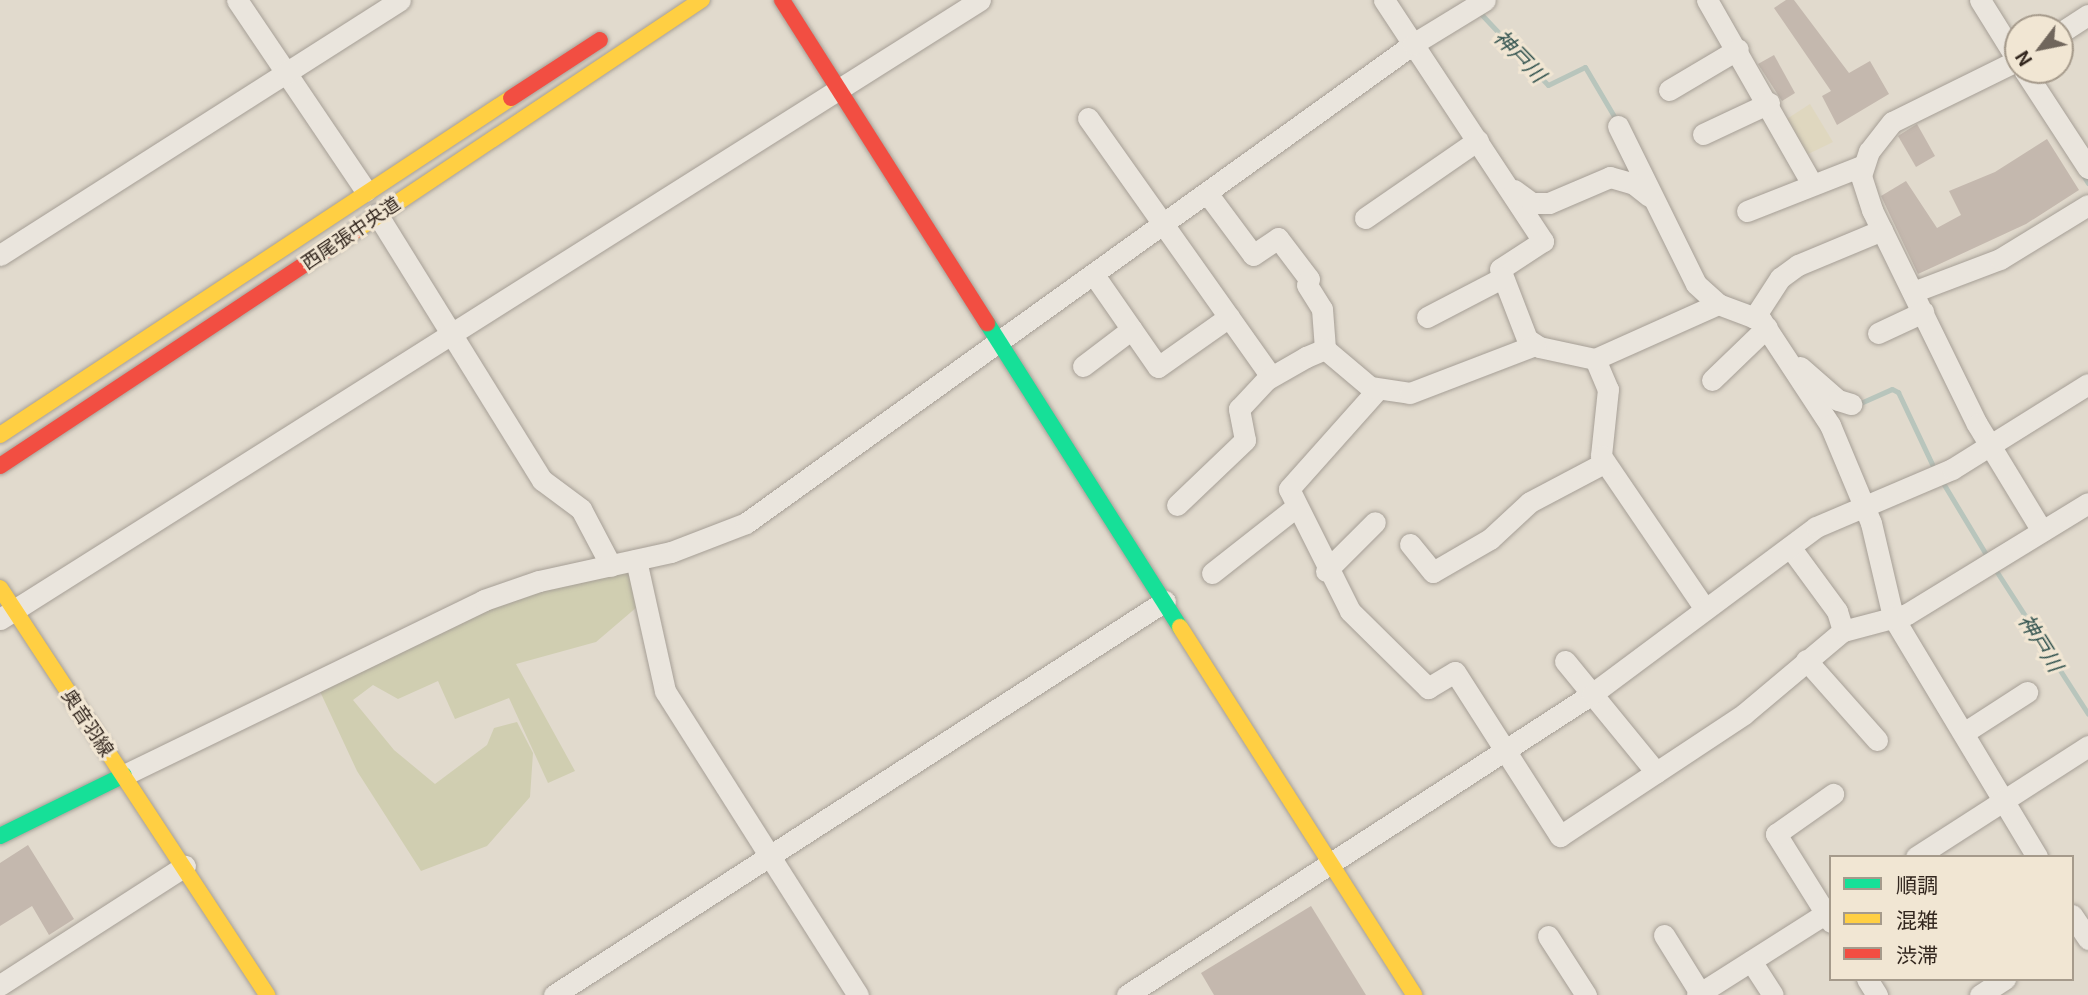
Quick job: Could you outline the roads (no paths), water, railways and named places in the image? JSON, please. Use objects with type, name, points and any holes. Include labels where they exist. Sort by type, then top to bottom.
[{"type":"main road","name":"西尾張中央道","points":[[0,466],[702,0]]},
{"type":"main road","points":[[782,0],[1414,995]]},
{"type":"main road","name":"西尾張中央道","points":[[0,435],[366,191],[616,29]]},
{"type":"main road","name":"奥音羽線","points":[[0,588],[7,614],[124,775],[0,836]]},
{"type":"main road","points":[[124,775],[267,995]]},
{"type":"street","points":[[237,0],[282,72],[366,191]]},
{"type":"street","points":[[0,255],[282,72],[400,0]]},
{"type":"street","points":[[7,614],[980,0]]},
{"type":"street","points":[[1384,0],[1543,241],[1500,269],[1528,339],[1535,345],[1595,359],[1718,304]]},
{"type":"street","points":[[124,775],[484,600],[636,560],[746,523],[1413,44],[1485,0]]},
{"type":"street","points":[[1707,0],[1769,103],[1811,183]]},
{"type":"street","points":[[1980,0],[2004,38]]},
{"type":"street","points":[[1669,89],[1738,49]]},
{"type":"street","points":[[1747,211],[1811,183],[1861,166],[1892,122],[2004,67]]},
{"type":"street","points":[[2033,84],[2088,168]]},
{"type":"street","points":[[1703,134],[1769,103]]},
{"type":"street","points":[[1088,118],[1271,376]]},
{"type":"street","points":[[1618,126],[1678,256],[1718,304],[1761,323],[1793,363],[1830,425],[1864,504],[1893,617],[2036,855]]},
{"type":"street","points":[[1365,218],[1478,140]]},
{"type":"street","points":[[1861,166],[1882,230],[1991,448],[2042,531]]},
{"type":"street","points":[[1509,187],[1532,203],[1549,202],[1610,177],[1634,184],[1649,196]]},
{"type":"street","points":[[1207,193],[1253,255],[1278,238],[1309,279],[1307,285],[1322,309],[1325,349],[1378,389],[1430,389],[1535,345]]},
{"type":"street","points":[[1913,292],[2000,259],[2088,205]]},
{"type":"street","points":[[377,214],[454,334],[542,480],[581,509],[611,566]]},
{"type":"street","points":[[1712,380],[1761,323],[1780,278],[1798,265],[1882,230]]},
{"type":"street","points":[[1094,275],[1158,366],[1229,317]]},
{"type":"street","points":[[1427,317],[1502,278]]},
{"type":"street","points":[[1878,333],[1923,312]]},
{"type":"street","points":[[1083,366],[1132,329]]},
{"type":"street","points":[[1177,505],[1245,440],[1238,409],[1271,376],[1325,349]]},
{"type":"street","points":[[1595,359],[1608,389],[1604,463],[1705,609]]},
{"type":"street","points":[[1793,363],[1851,404]]},
{"type":"street","points":[[1127,995],[1592,694],[1790,547],[1864,504],[1991,448],[2088,384]]},
{"type":"street","points":[[1378,389],[1292,482],[1289,489],[1326,571],[1350,611],[1428,688],[1455,672],[1560,836],[1744,714],[1843,631],[1893,617],[2088,503]]},
{"type":"street","points":[[1410,544],[1433,572],[1490,539],[1530,502],[1604,463]]},
{"type":"street","points":[[1212,573],[1297,506]]},
{"type":"street","points":[[1326,571],[1375,522]]},
{"type":"street","points":[[1790,547],[1837,611],[1843,631]]},
{"type":"street","points":[[636,560],[665,691],[858,995]]},
{"type":"street","points":[[554,995],[772,859],[1165,601]]},
{"type":"street","points":[[1806,660],[1877,740]]},
{"type":"street","points":[[1565,661],[1656,772]]},
{"type":"street","points":[[1965,733],[2027,692]]},
{"type":"street","points":[[1919,855],[2088,746]]},
{"type":"street","points":[[1664,935],[1698,994],[1829,915],[1776,834],[1833,794]]},
{"type":"street","points":[[0,985],[185,866]]},
{"type":"street","points":[[1548,936],[1586,995]]},
{"type":"street","points":[[1751,961],[1773,995]]},
{"type":"street","points":[[1980,995],[2002,981]]},
{"type":"waterway","name":"神戸川","points":[[1482,15],[1548,85],[1585,67],[1615,118]]},
{"type":"waterway","points":[[2081,172],[2088,183]]},
{"type":"waterway","name":"神戸川","points":[[1856,405],[1892,389],[1898,392],[1932,464]]},
{"type":"waterway","name":"神戸川","points":[[1940,478],[1987,556]]},
{"type":"waterway","name":"神戸川","points":[[1995,569],[2088,714]]}]
